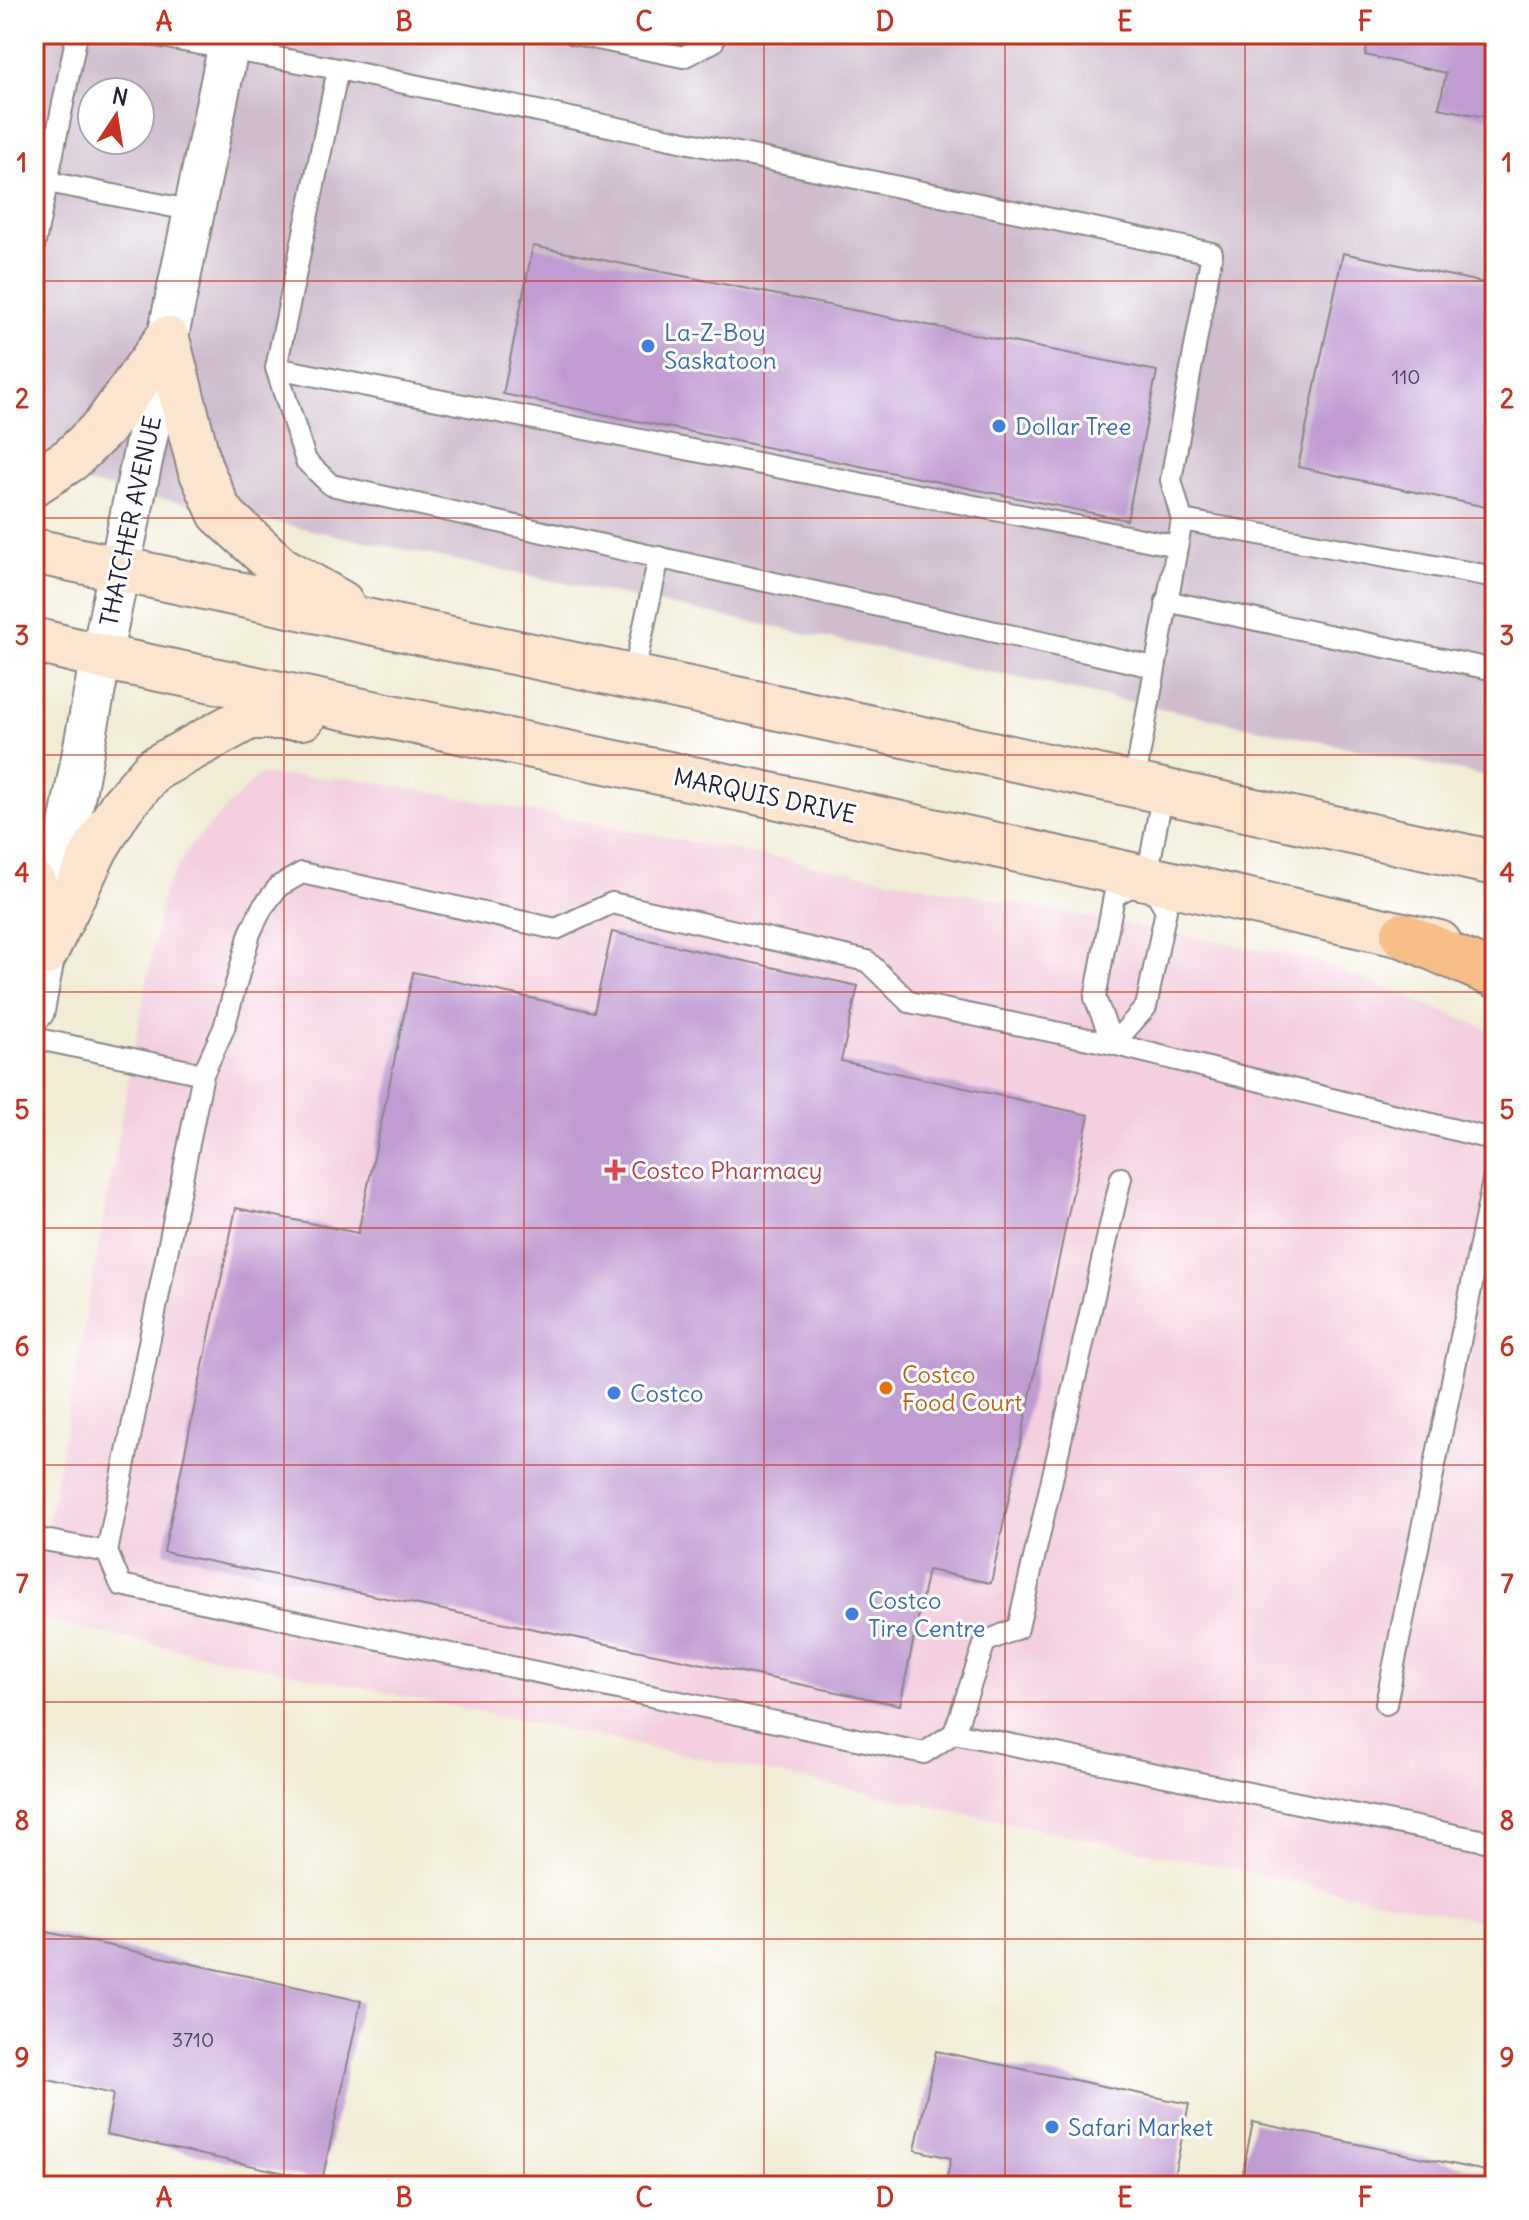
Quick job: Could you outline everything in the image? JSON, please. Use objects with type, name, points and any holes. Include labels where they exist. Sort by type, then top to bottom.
[{"type":"highway","points":[[1403,935],[1495,975]]},
{"type":"main road","points":[[34,483],[71,459],[104,427],[167,339]]},
{"type":"main road","points":[[167,339],[200,468],[220,513],[280,568],[378,624]]},
{"type":"main road","points":[[34,551],[1495,863]]},
{"type":"main road","name":"MARQUIS DRIVE","points":[[34,640],[101,657],[777,797],[1495,955]]},
{"type":"main road","points":[[45,953],[96,848],[121,807],[154,769],[249,717],[388,717]]},
{"type":"main road","points":[[34,883],[45,953]]},
{"type":"street","name":"THATCHER AVENUE","points":[[34,1010],[101,657],[230,42]]},
{"type":"lane","points":[[34,247],[77,34]]},
{"type":"lane","points":[[145,34],[230,42],[338,69],[1212,253],[1171,480],[1182,520],[1154,667],[1147,877],[1166,910],[1146,1007],[1113,1044]]},
{"type":"lane","points":[[574,34],[683,57],[713,42],[714,34]]},
{"type":"lane","points":[[338,69],[276,368],[306,461],[331,485],[1154,667]]},
{"type":"lane","points":[[48,182],[194,211]]},
{"type":"lane","points":[[276,368],[1177,546]]},
{"type":"lane","points":[[1182,520],[1495,577]]},
{"type":"lane","points":[[633,677],[659,557]]},
{"type":"lane","points":[[1166,601],[1495,670]]},
{"type":"lane","points":[[1121,1178],[1018,1628],[985,1642],[954,1733],[924,1753],[121,1585],[107,1552],[203,1074],[224,1028],[250,933],[262,908],[279,886],[302,873],[556,929],[612,903],[867,961],[909,1002],[1113,1044],[1495,1140]]},
{"type":"lane","points":[[1113,1044],[1095,998],[1114,896],[1147,877]]},
{"type":"lane","points":[[34,1038],[203,1074]]},
{"type":"lane","points":[[1386,1704],[1495,1171]]},
{"type":"lane","points":[[34,1538],[107,1552]]},
{"type":"lane","points":[[954,1733],[1495,1843]]},
{"type":"shaded area","points":[[34,34],[1495,34],[1495,778],[34,472]]},
{"type":"shaded area","points":[[259,775],[361,779],[1315,960],[1495,1032],[1495,1924],[34,1619],[34,1600],[163,892],[190,846]]},
{"type":"building","points":[[1370,34],[1495,34],[1495,119],[1439,108],[1446,73],[1365,55]]},
{"type":"building","points":[[533,246],[1157,371],[1127,520],[503,394]]},
{"type":"building","points":[[1343,253],[1495,285],[1495,509],[1298,467]]},
{"type":"building","name":"Costco","points":[[612,932],[858,986],[841,1061],[1089,1115],[991,1583],[928,1570],[900,1705],[164,1552],[236,1208],[358,1233],[413,972],[594,1012]]},
{"type":"building","points":[[38,1930],[361,2001],[322,2181],[106,2134],[113,2094],[34,2077],[34,1950]]},
{"type":"building","name":"Safari Market","points":[[936,2051],[1189,2104],[1172,2186],[945,2186],[951,2158],[915,2150]]},
{"type":"building","points":[[1253,2122],[1495,2173],[1495,2186],[1240,2186]]},
{"type":"place","name":"La-Z-Boy Saskatoon","points":[[648,346]]},
{"type":"place","name":"Dollar Tree","points":[[999,426]]},
{"type":"place","name":"Costco Pharmacy","points":[[615,1170]]},
{"type":"place","name":"Costco Food Court","points":[[886,1388]]},
{"type":"place","name":"Costco","points":[[614,1393]]},
{"type":"place","name":"Costco Tire Centre","points":[[852,1614]]},
{"type":"place","name":"Safari Market","points":[[1052,2127]]}]
